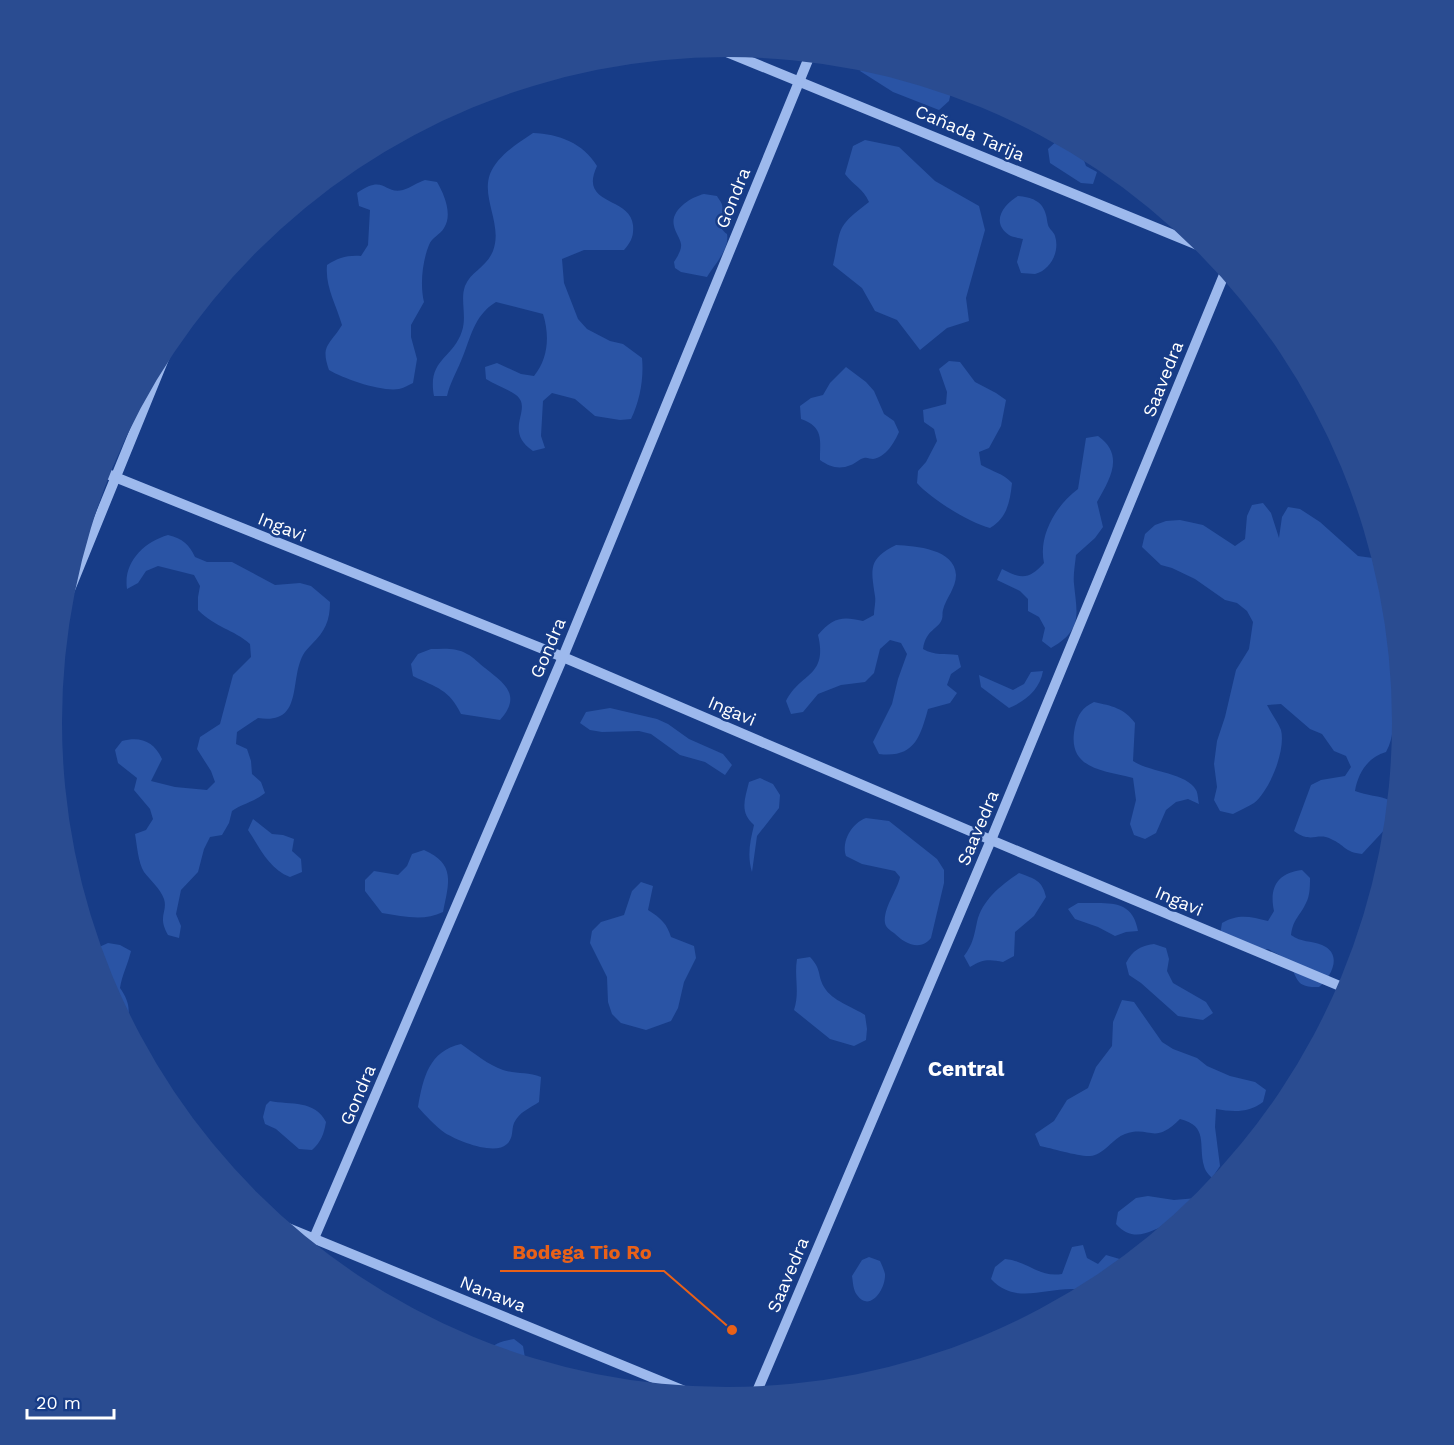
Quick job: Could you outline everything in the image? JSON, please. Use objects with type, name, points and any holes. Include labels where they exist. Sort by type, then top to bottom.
[{"type":"street","name":"Cañada Tarija","points":[[741,57],[1185,240]]},
{"type":"street","name":"Gondra","points":[[312,1242],[562,657],[807,62]]},
{"type":"street","name":"Saavedra","points":[[759,1387],[991,840],[1222,279]]},
{"type":"street","points":[[82,560],[151,390]]},
{"type":"street","name":"Ingavi","points":[[110,475],[562,657],[1338,985]]},
{"type":"street","name":"Nanawa","points":[[300,1232],[673,1386]]},
{"type":"shaded area","points":[[860,71],[941,92],[950,96],[949,101],[939,110],[893,92]]},
{"type":"shaded area","points":[[533,133],[552,135],[570,141],[585,151],[597,166],[593,179],[594,188],[599,195],[623,209],[630,216],[633,232],[624,250],[584,250],[562,259],[564,283],[578,319],[587,329],[610,341],[623,344],[642,358],[642,381],[631,419],[620,420],[595,416],[575,399],[552,393],[543,401],[541,436],[545,448],[533,451],[524,443],[520,435],[521,401],[513,393],[486,379],[485,367],[497,363],[521,374],[534,376],[545,355],[547,331],[543,314],[496,302],[477,321],[447,396],[434,396],[433,384],[437,367],[453,348],[462,331],[465,286],[487,262],[493,251],[495,231],[488,192],[490,174],[503,156]]},
{"type":"shaded area","points":[[865,140],[899,147],[935,181],[979,206],[985,230],[966,298],[969,321],[947,328],[920,350],[897,320],[875,311],[862,288],[833,265],[839,235],[845,223],[869,202],[864,193],[845,174],[853,146]]},
{"type":"shaded area","points":[[1054,143],[1084,161],[1086,166],[1097,172],[1093,184],[1081,183],[1050,163],[1048,149]]},
{"type":"shaded area","points":[[425,180],[437,182],[445,198],[448,217],[444,228],[430,242],[423,266],[424,302],[411,325],[411,337],[417,359],[413,383],[401,389],[373,387],[329,370],[326,350],[342,325],[329,288],[327,265],[335,260],[361,256],[368,245],[370,210],[359,206],[357,193],[373,185],[397,191],[403,190]]},
{"type":"shaded area","points":[[704,194],[717,196],[723,209],[720,224],[727,234],[724,251],[707,277],[681,272],[675,268],[674,262],[681,246],[674,226],[675,215],[688,201]]},
{"type":"shaded area","points":[[1018,196],[1032,199],[1042,206],[1055,236],[1056,248],[1053,259],[1046,268],[1035,274],[1021,273],[1017,262],[1023,239],[1009,235],[1000,225],[1004,208]]},
{"type":"shaded area","points":[[949,361],[960,362],[975,382],[1006,400],[1001,426],[989,448],[979,452],[981,465],[1012,483],[1007,509],[996,524],[990,528],[951,510],[917,483],[918,471],[926,462],[937,441],[934,429],[924,422],[923,410],[946,404],[947,392],[939,369]]},
{"type":"shaded area","points":[[846,367],[874,391],[884,414],[894,421],[899,432],[892,445],[878,458],[864,458],[847,467],[839,467],[831,466],[820,460],[819,435],[814,426],[801,419],[800,406],[811,398],[823,395],[830,383]]},
{"type":"shaded area","points":[[1098,436],[1106,443],[1113,459],[1110,476],[1097,502],[1103,527],[1095,538],[1076,555],[1074,577],[1076,620],[1069,635],[1051,648],[1042,641],[1045,628],[1039,617],[1028,611],[1028,599],[1020,591],[997,580],[1002,569],[1014,575],[1024,576],[1034,573],[1044,563],[1044,542],[1050,522],[1056,512],[1078,489],[1086,438]]},
{"type":"shaded area","points":[[1263,503],[1271,513],[1279,538],[1282,517],[1288,507],[1300,509],[1320,522],[1358,556],[1372,558],[1387,636],[1391,679],[1392,737],[1386,752],[1374,758],[1365,767],[1355,791],[1388,800],[1383,831],[1362,854],[1352,852],[1326,837],[1305,837],[1294,831],[1311,785],[1321,780],[1345,776],[1351,767],[1346,756],[1334,751],[1322,734],[1310,729],[1281,704],[1267,705],[1280,727],[1282,738],[1279,758],[1266,789],[1254,803],[1233,814],[1220,811],[1214,800],[1217,787],[1214,764],[1217,741],[1236,670],[1249,649],[1253,622],[1247,611],[1237,603],[1225,600],[1195,579],[1161,565],[1142,547],[1145,534],[1155,525],[1180,520],[1203,525],[1235,546],[1245,539],[1247,516],[1252,505]]},
{"type":"shaded area","points":[[168,535],[182,540],[195,557],[207,562],[232,562],[275,585],[300,583],[311,586],[330,602],[326,625],[307,649],[299,665],[289,708],[282,715],[273,718],[258,718],[237,732],[236,744],[247,749],[252,774],[261,782],[265,793],[232,811],[229,823],[222,835],[210,837],[198,872],[181,890],[176,914],[181,926],[179,938],[168,935],[165,929],[164,899],[144,872],[139,858],[135,834],[146,830],[153,819],[150,809],[134,790],[137,778],[118,763],[115,750],[122,741],[135,739],[146,741],[155,748],[162,759],[151,781],[175,787],[207,790],[215,782],[197,749],[200,737],[220,724],[233,675],[251,657],[250,644],[211,621],[198,610],[200,586],[194,575],[158,566],[146,571],[138,583],[127,589],[128,570],[137,554],[159,538]]},
{"type":"shaded area","points":[[896,545],[914,546],[942,554],[954,566],[956,580],[944,606],[942,619],[927,637],[923,649],[958,655],[961,667],[951,674],[947,685],[957,693],[950,703],[928,709],[922,729],[914,744],[900,753],[879,754],[873,742],[892,704],[907,654],[901,643],[890,640],[880,649],[874,673],[865,682],[841,685],[818,694],[803,712],[791,714],[786,701],[816,667],[820,649],[818,635],[823,629],[838,620],[863,621],[874,615],[874,565],[880,555]]},
{"type":"shaded area","points":[[431,649],[458,650],[470,655],[499,679],[510,697],[510,704],[500,720],[461,714],[447,694],[413,676],[411,664],[418,654]]},
{"type":"shaded area","points":[[1043,671],[1039,683],[1031,694],[1009,708],[981,687],[979,675],[1013,690],[1024,684],[1031,672]]},
{"type":"shaded area","points":[[1094,702],[1122,711],[1135,723],[1133,761],[1185,780],[1196,790],[1199,804],[1188,799],[1176,802],[1166,810],[1156,833],[1145,839],[1134,835],[1130,824],[1136,800],[1133,778],[1089,765],[1076,752],[1074,741],[1078,718],[1086,707]]},
{"type":"shaded area","points":[[610,708],[657,719],[668,724],[689,739],[723,754],[732,765],[725,775],[705,762],[680,755],[651,734],[639,731],[602,732],[590,730],[580,723],[586,712]]},
{"type":"shaded area","points":[[760,778],[773,784],[780,795],[779,808],[757,836],[752,872],[749,854],[754,825],[746,815],[744,805],[749,782]]},
{"type":"shaded area","points":[[866,818],[889,821],[937,859],[944,870],[944,883],[931,938],[922,945],[907,943],[887,928],[886,911],[900,877],[895,871],[862,864],[846,856],[845,844],[849,833],[856,824]]},
{"type":"shaded area","points":[[253,819],[272,834],[294,839],[292,851],[301,859],[302,872],[290,877],[276,869],[248,830]]},
{"type":"shaded area","points":[[424,850],[434,855],[446,868],[448,883],[443,912],[420,918],[382,913],[365,891],[365,880],[374,871],[398,875],[407,866],[412,854]]},
{"type":"shaded area","points":[[1302,870],[1310,878],[1309,894],[1293,925],[1291,935],[1322,945],[1332,954],[1334,959],[1331,971],[1319,987],[1310,987],[1300,983],[1285,959],[1268,949],[1255,951],[1220,935],[1222,923],[1234,918],[1250,917],[1268,921],[1274,911],[1273,895],[1277,883],[1286,874]]},
{"type":"shaded area","points":[[1019,873],[1037,881],[1046,897],[1034,916],[1015,932],[1014,956],[1003,962],[986,960],[970,967],[964,956],[971,944],[983,907],[999,888]]},
{"type":"shaded area","points":[[641,882],[653,886],[648,910],[663,922],[671,937],[694,946],[696,958],[684,982],[678,1008],[671,1021],[646,1030],[621,1023],[612,1014],[608,1002],[607,977],[590,943],[592,931],[601,922],[624,915],[632,891]]},
{"type":"shaded area","points":[[1078,903],[1108,903],[1124,907],[1135,920],[1138,931],[1115,936],[1075,919],[1068,909]]},
{"type":"shaded area","points":[[108,943],[120,945],[131,951],[120,988],[128,1006],[128,1013],[112,977],[101,946]]},
{"type":"shaded area","points":[[1154,944],[1166,948],[1169,959],[1167,971],[1173,983],[1206,1002],[1213,1013],[1203,1020],[1178,1016],[1129,975],[1126,963],[1131,955],[1141,947]]},
{"type":"shaded area","points":[[810,957],[828,992],[837,1000],[865,1015],[866,1040],[854,1046],[830,1039],[794,1010],[797,997],[797,959]]},
{"type":"shaded area","points":[[1122,1000],[1134,1002],[1162,1042],[1197,1058],[1207,1066],[1230,1076],[1255,1082],[1266,1090],[1263,1102],[1258,1106],[1235,1111],[1216,1109],[1215,1127],[1220,1166],[1212,1178],[1207,1173],[1202,1158],[1199,1131],[1189,1122],[1180,1119],[1171,1127],[1158,1133],[1125,1134],[1100,1153],[1090,1156],[1040,1146],[1035,1134],[1054,1121],[1067,1100],[1088,1088],[1096,1067],[1112,1046],[1113,1022]]},
{"type":"shaded area","points":[[461,1044],[497,1068],[541,1077],[539,1102],[519,1116],[514,1123],[511,1139],[501,1147],[476,1146],[451,1136],[438,1127],[418,1107],[429,1067],[441,1053]]},
{"type":"shaded area","points":[[270,1101],[302,1105],[316,1110],[321,1115],[326,1122],[324,1130],[320,1141],[312,1150],[299,1149],[276,1129],[265,1124],[263,1117],[266,1105]]},
{"type":"shaded area","points":[[1148,1196],[1174,1200],[1192,1198],[1162,1226],[1136,1235],[1123,1230],[1116,1224],[1118,1212],[1136,1198]]},
{"type":"shaded area","points":[[1083,1245],[1087,1258],[1098,1264],[1106,1255],[1120,1259],[1076,1289],[1025,1294],[1002,1288],[991,1279],[995,1267],[1005,1259],[1047,1274],[1062,1274],[1072,1247]]},
{"type":"shaded area","points":[[869,1257],[880,1261],[885,1280],[876,1297],[867,1301],[862,1300],[856,1293],[852,1276],[862,1260]]},
{"type":"shaded area","points":[[514,1339],[523,1346],[525,1356],[494,1346]]},
{"type":"place","name":"Bodega Tio Ro","points":[[732,1330]]},
{"type":"district","name":"Central","points":[[966,1069]]}]
